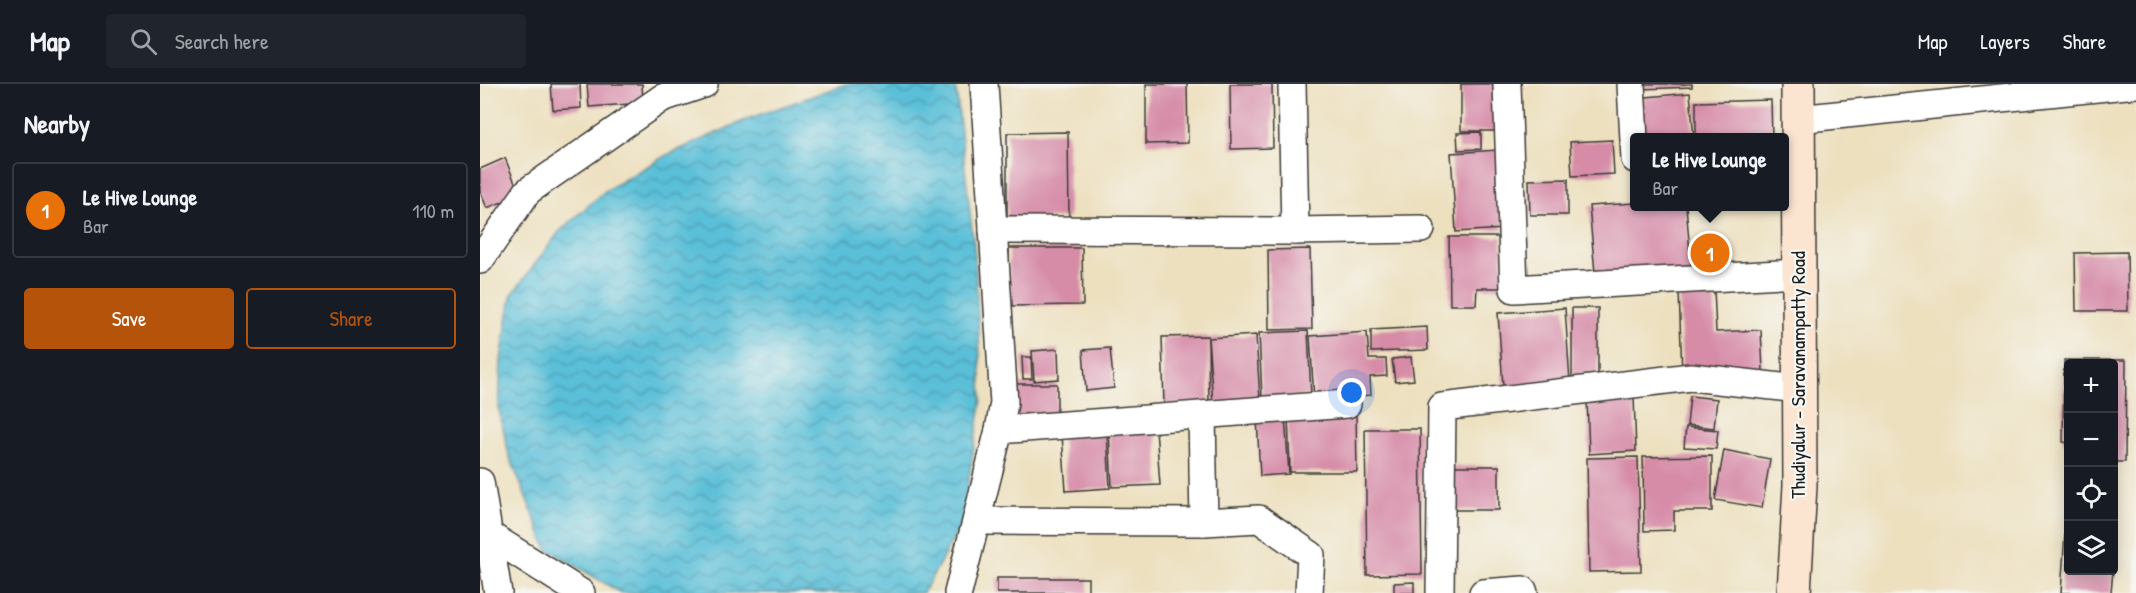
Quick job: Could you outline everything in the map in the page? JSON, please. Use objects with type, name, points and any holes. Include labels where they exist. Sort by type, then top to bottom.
[{"type":"main road","name":"Thudiyalur - Saravanampatty Road","points":[[1794,593],[1800,485],[1798,84]]},
{"type":"street","points":[[480,260],[528,191],[661,91],[704,84]]},
{"type":"street","points":[[958,593],[1004,403],[984,84]]},
{"type":"street","points":[[1292,84],[1295,231]]},
{"type":"street","points":[[1507,84],[1514,289],[1798,273]]},
{"type":"street","points":[[1631,84],[1634,133]]},
{"type":"street","points":[[1798,119],[2136,84]]},
{"type":"street","points":[[993,230],[1421,230]]},
{"type":"street","points":[[1440,593],[1442,407],[1692,377],[1799,389]]},
{"type":"street","points":[[999,430],[1347,404]]},
{"type":"street","points":[[1202,415],[1204,522]]},
{"type":"street","points":[[480,482],[498,593]]},
{"type":"street","points":[[977,521],[1204,522],[1259,519],[1311,555],[1309,593]]},
{"type":"street","points":[[489,535],[581,593]]},
{"type":"street","points":[[1483,593],[1523,590],[1524,593]]},
{"type":"water","points":[[846,84],[952,84],[956,89],[975,256],[982,399],[961,525],[923,593],[621,593],[547,549],[509,455],[499,410],[501,360],[511,296],[559,232],[606,190],[665,156],[750,118]]},
{"type":"building","points":[[551,84],[580,84],[581,108],[553,110]]},
{"type":"building","points":[[587,84],[642,84],[643,103],[589,107]]},
{"type":"building","points":[[1146,84],[1187,84],[1188,143],[1146,144]]},
{"type":"building","points":[[1230,84],[1272,84],[1273,148],[1231,149]]},
{"type":"building","points":[[1461,84],[1501,84],[1502,131],[1461,131]]},
{"type":"building","points":[[1642,84],[1692,84],[1692,87],[1642,89]]},
{"type":"building","points":[[1690,93],[1694,133],[1638,133],[1635,98]]},
{"type":"building","points":[[1771,100],[1772,133],[1696,133],[1696,102]]},
{"type":"building","points":[[1068,132],[1069,218],[1007,219],[1007,133]]},
{"type":"building","points":[[1481,132],[1481,149],[1458,150],[1457,133]]},
{"type":"building","points":[[1612,140],[1614,174],[1572,176],[1570,142]]},
{"type":"building","points":[[1499,150],[1503,229],[1456,232],[1451,153]]},
{"type":"building","points":[[505,158],[520,195],[487,208],[480,191],[480,169]]},
{"type":"building","points":[[1568,179],[1568,215],[1530,215],[1529,180]]},
{"type":"building","points":[[1630,203],[1630,211],[1686,211],[1692,276],[1596,284],[1589,206]]},
{"type":"building","points":[[1449,237],[1502,237],[1503,288],[1477,288],[1476,305],[1450,305]]},
{"type":"building","points":[[1009,248],[1082,248],[1083,305],[1009,306]]},
{"type":"building","points":[[1310,249],[1312,329],[1269,330],[1268,250]]},
{"type":"building","points":[[2127,252],[2128,311],[2076,311],[2075,253]]},
{"type":"building","points":[[1714,289],[1716,332],[1761,330],[1763,371],[1682,375],[1679,291]]},
{"type":"building","points":[[1565,308],[1570,382],[1503,386],[1498,313]]},
{"type":"building","points":[[1572,308],[1598,308],[1598,378],[1572,377]]},
{"type":"building","points":[[1427,327],[1428,350],[1371,352],[1371,330]]},
{"type":"building","points":[[1308,331],[1311,396],[1262,398],[1259,333]]},
{"type":"building","points":[[1367,332],[1369,359],[1386,359],[1387,376],[1370,377],[1371,395],[1314,399],[1310,336]]},
{"type":"building","points":[[1256,335],[1260,400],[1213,403],[1208,338]]},
{"type":"building","points":[[1208,336],[1209,403],[1164,404],[1162,337]]},
{"type":"building","points":[[1110,348],[1114,388],[1086,391],[1083,350]]},
{"type":"building","points":[[1058,349],[1059,379],[1034,381],[1032,351]]},
{"type":"building","points":[[1022,357],[1031,357],[1032,379],[1023,379]]},
{"type":"building","points":[[1411,357],[1414,380],[1395,382],[1392,359]]},
{"type":"building","points":[[2064,360],[2064,442],[2063,442]]},
{"type":"building","points":[[2118,360],[2126,360],[2125,462],[2118,462]]},
{"type":"building","points":[[1011,384],[1057,384],[1057,418],[1012,419]]},
{"type":"building","points":[[1690,396],[1717,399],[1714,428],[1687,425]]},
{"type":"building","points":[[1634,397],[1636,451],[1589,454],[1587,399]]},
{"type":"building","points":[[1356,415],[1357,472],[1290,472],[1288,416]]},
{"type":"building","points":[[1285,416],[1289,474],[1260,476],[1257,418]]},
{"type":"building","points":[[1686,427],[1718,430],[1716,449],[1684,447]]},
{"type":"building","points":[[1156,429],[1160,485],[1112,487],[1109,432]]},
{"type":"building","points":[[1365,429],[1420,429],[1422,574],[1367,575]]},
{"type":"building","points":[[1107,432],[1110,488],[1066,491],[1062,435]]},
{"type":"building","points":[[1724,450],[1770,459],[1762,508],[1715,500]]},
{"type":"building","points":[[1712,456],[1712,511],[1674,511],[1674,530],[1644,531],[1643,457]]},
{"type":"building","points":[[1638,457],[1641,571],[1589,572],[1587,458]]},
{"type":"building","points":[[1448,466],[1499,466],[1499,510],[1448,510]]},
{"type":"building","points":[[2064,548],[2064,575],[2113,575],[2111,593],[2061,593]]},
{"type":"building","points":[[997,578],[1088,578],[1088,593],[997,593]]},
{"type":"building","points":[[1414,582],[1414,593],[1394,593],[1394,583]]},
{"type":"place","name":"Le Hive Lounge","points":[[1710,253]]}]
